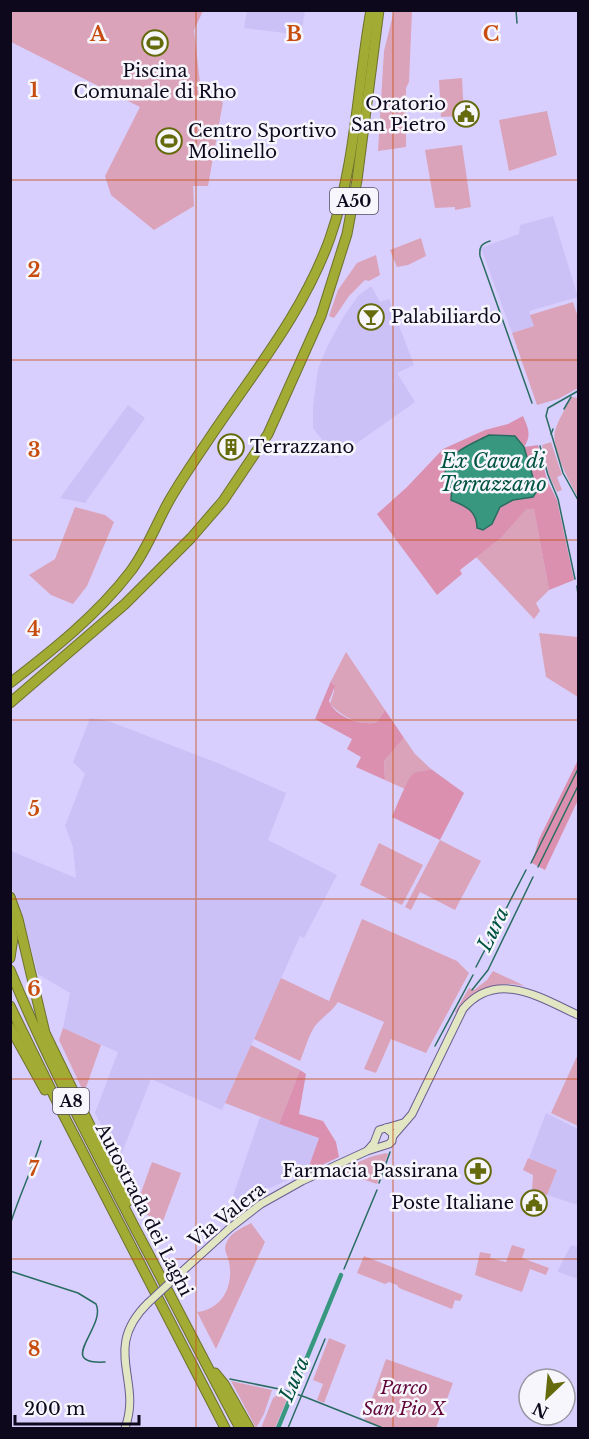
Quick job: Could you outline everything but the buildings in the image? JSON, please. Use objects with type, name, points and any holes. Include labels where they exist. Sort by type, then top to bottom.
[{"type":"highway","name":"A50","points":[[12,681],[91,616],[130,571],[148,544],[169,501],[280,336],[310,284],[329,239],[343,192],[354,140],[371,10]]},
{"type":"highway","name":"A50","points":[[12,701],[125,604],[182,548],[207,521],[252,460],[268,434],[313,333],[342,252],[357,180],[379,10]]},
{"type":"highway","points":[[10,897],[18,919],[45,1033],[123,1191],[136,1230]]},
{"type":"highway","points":[[10,920],[13,938],[10,958]]},
{"type":"highway","name":"Autostrada dei Laghi","points":[[10,970],[42,1044],[240,1428]]},
{"type":"highway","name":"Autostrada dei Laghi","points":[[10,1006],[63,1114],[225,1428]]},
{"type":"highway","points":[[10,1027],[49,1097],[63,1114]]},
{"type":"highway","points":[[202,1357],[224,1384],[249,1428]]},
{"type":"street","points":[[376,1137],[378,1142],[386,1145],[391,1142],[393,1136],[412,1114],[461,1014],[479,1000],[495,993],[511,992],[533,996],[579,1015]]},
{"type":"street","points":[[367,1151],[379,1130],[405,1122]]},
{"type":"street","points":[[386,1128],[393,1136]]},
{"type":"street","name":"Via Valera","points":[[125,1428],[129,1406],[124,1362],[125,1338],[134,1318],[147,1303],[230,1228],[261,1204],[286,1189],[367,1151],[386,1145]]},
{"type":"shaded area","points":[[247,11],[305,11],[301,35],[244,28]]},
{"type":"shaded area","points":[[553,216],[578,297],[529,311],[534,326],[512,333],[481,248],[519,234],[520,225]]},
{"type":"shaded area","points":[[371,286],[380,302],[389,299],[414,365],[397,373],[415,402],[336,458],[313,428],[313,406],[318,369],[344,316],[358,296]]},
{"type":"shaded area","points":[[128,405],[145,418],[86,503],[60,498]]},
{"type":"shaded area","points":[[523,416],[529,435],[524,447],[538,445],[547,480],[557,500],[574,580],[549,590],[534,509],[526,509],[501,538],[460,570],[462,574],[437,595],[377,514],[407,487],[443,449],[485,430],[508,424]],"holes":[[[489,435],[533,482],[537,491],[533,497],[513,500],[499,507],[492,524],[477,519],[471,509],[451,500],[452,457]]]},
{"type":"shaded area","points":[[331,681],[335,686],[329,701],[342,716],[357,722],[371,723],[377,722],[385,710],[404,738],[384,761],[385,780],[356,767],[361,757],[347,749],[352,739],[315,719]]},
{"type":"shaded area","points":[[90,718],[111,722],[220,764],[286,793],[268,840],[337,875],[304,938],[300,936],[222,1110],[151,1079],[119,1160],[95,1113],[118,1052],[63,1028],[70,993],[38,974],[19,904],[11,886],[11,851],[76,878],[73,847],[65,826],[85,774],[73,762]]},
{"type":"shaded area","points":[[578,760],[578,800],[545,870],[532,863],[539,839]]},
{"type":"shaded area","points":[[431,769],[464,793],[440,840],[392,817],[413,774]]},
{"type":"shaded area","points":[[300,1070],[306,1074],[299,1114],[323,1121],[336,1142],[339,1157],[307,1172],[319,1138],[279,1124]]},
{"type":"shaded area","points":[[546,1113],[578,1129],[578,1205],[547,1195],[557,1170],[529,1158]]},
{"type":"shaded area","points":[[260,1117],[319,1138],[307,1172],[246,1198],[232,1199]]},
{"type":"shaded area","points":[[571,1245],[578,1247],[578,1279],[558,1272]]},
{"type":"green space","name":"Centro Sportivo Molinello","points":[[10,11],[203,11],[194,30],[200,83],[197,90],[223,102],[208,186],[193,186],[194,206],[154,230],[111,195],[105,176],[140,107],[11,42]]},
{"type":"green space","points":[[394,11],[412,11],[409,82],[406,88],[406,147],[378,151],[384,51]]},
{"type":"green space","points":[[462,78],[464,116],[441,117],[439,80]]},
{"type":"green space","points":[[547,111],[557,155],[509,171],[499,120]]},
{"type":"green space","points":[[462,145],[471,207],[455,210],[455,207],[435,208],[425,150]]},
{"type":"green space","points":[[421,238],[426,256],[408,265],[397,267],[390,250]]},
{"type":"green space","points":[[376,255],[380,275],[369,281],[365,280],[349,296],[334,318],[329,316],[338,290],[357,263]]},
{"type":"green space","points":[[573,302],[578,317],[578,388],[558,399],[537,405],[512,333],[534,326],[530,315]]},
{"type":"green space","points":[[572,397],[578,398],[578,497],[562,465],[555,438],[558,422]]},
{"type":"green space","points":[[551,442],[562,475],[557,477],[562,490],[557,492],[549,475],[542,445]]},
{"type":"green space","points":[[75,507],[105,515],[114,522],[87,586],[73,604],[51,595],[29,575],[55,559]]},
{"type":"green space","points":[[534,508],[549,590],[536,603],[540,611],[534,619],[476,557],[501,538],[525,509]]},
{"type":"green space","points":[[539,633],[578,637],[578,697],[546,677]]},
{"type":"green space","points":[[346,652],[385,710],[377,722],[357,722],[340,713],[330,704],[334,691],[334,684],[331,681]]},
{"type":"green space","points":[[404,738],[415,754],[431,769],[418,772],[408,782],[405,789],[385,780],[384,761]]},
{"type":"green space","points":[[440,840],[481,861],[455,910],[420,892],[411,910],[405,907]]},
{"type":"green space","points":[[379,843],[423,865],[402,905],[360,885]]},
{"type":"green space","points":[[362,919],[457,961],[469,973],[426,1053],[391,1039],[376,1073],[364,1069],[384,1022],[338,1002],[315,1026],[300,1061],[254,1039],[281,978],[329,1001]]},
{"type":"green space","points":[[493,971],[525,986],[505,984],[487,988],[471,998],[458,1013],[455,1012],[469,988],[474,990],[487,980]]},
{"type":"green space","points":[[63,1028],[101,1045],[84,1093],[59,1040]]},
{"type":"green space","points":[[251,1045],[300,1070],[279,1124],[225,1103]]},
{"type":"green space","points":[[578,1054],[578,1126],[551,1113]]},
{"type":"green space","points":[[388,1154],[377,1184],[341,1172],[370,1157]]},
{"type":"green space","points":[[528,1158],[557,1170],[547,1195],[532,1189],[533,1175],[523,1170]]},
{"type":"green space","points":[[152,1162],[181,1173],[163,1221],[142,1213],[146,1203],[139,1198]]},
{"type":"green space","points":[[251,1223],[265,1242],[216,1349],[197,1312],[213,1306],[224,1295],[230,1280],[225,1246],[233,1234]]},
{"type":"green space","points":[[512,1245],[525,1249],[522,1258],[549,1268],[546,1275],[530,1269],[522,1292],[475,1275],[480,1252],[491,1254],[490,1258],[506,1262]]},
{"type":"green space","points":[[364,1256],[463,1295],[460,1301],[455,1300],[452,1309],[399,1288],[397,1285],[389,1282],[385,1284],[357,1273]]},
{"type":"green space","points":[[329,1338],[346,1345],[324,1403],[317,1400],[323,1384],[313,1380]]},
{"type":"green space","name":"Parco San Pio X","points":[[386,1359],[453,1383],[436,1428],[384,1428],[364,1421]]},
{"type":"green space","points":[[231,1381],[272,1390],[264,1414],[256,1428]]},
{"type":"green space","points":[[278,1395],[288,1397],[275,1428],[261,1428],[273,1398]]},
{"type":"water","name":"Ex Cava di Terrazzano","points":[[489,435],[515,436],[524,447],[537,491],[533,497],[513,500],[500,507],[492,524],[483,530],[477,528],[475,517],[469,510],[451,500],[451,491],[445,474],[449,460],[468,445]]},
{"type":"waterway","points":[[516,10],[517,23]]},
{"type":"waterway","points":[[490,241],[481,246],[480,256],[532,403]]},
{"type":"waterway","name":"Lura","points":[[578,391],[548,408],[546,416],[563,473],[578,500]]},
{"type":"waterway","points":[[564,409],[571,397]]},
{"type":"waterway","name":"Lura","points":[[551,434],[553,429]]},
{"type":"waterway","points":[[540,446],[558,499],[575,579]]},
{"type":"waterway","points":[[577,586],[578,595]]},
{"type":"waterway","points":[[531,863],[578,769]]},
{"type":"waterway","name":"Lura","points":[[538,867],[578,786]]},
{"type":"waterway","points":[[476,967],[526,870]]},
{"type":"waterway","name":"Lura","points":[[472,990],[488,970],[533,877]]},
{"type":"waterway","points":[[435,1046],[473,975]]},
{"type":"waterway","points":[[10,1225],[41,1141]]},
{"type":"waterway","points":[[379,1183],[390,1152]]},
{"type":"waterway","points":[[344,1269],[377,1190]]},
{"type":"waterway","points":[[10,1271],[78,1293],[96,1304],[95,1323],[83,1351],[84,1357],[90,1361],[105,1362]]},
{"type":"waterway","points":[[278,1428],[341,1275]]},
{"type":"waterway","name":"Lura","points":[[288,1428],[325,1339]]},
{"type":"waterway","points":[[230,1379],[284,1390],[383,1428]]},
{"type":"place","name":"Piscina Comunale di Rho","points":[[155,43]]},
{"type":"place","name":"Oratorio San Pietro","points":[[466,114]]},
{"type":"place","name":"Centro Sportivo Molinello","points":[[169,141]]},
{"type":"place","name":"Palabiliardo","points":[[371,317]]},
{"type":"place","name":"Terrazzano","points":[[231,447]]},
{"type":"place","name":"Farmacia Passirana","points":[[478,1171]]},
{"type":"place","name":"Poste Italiane","points":[[534,1203]]}]
